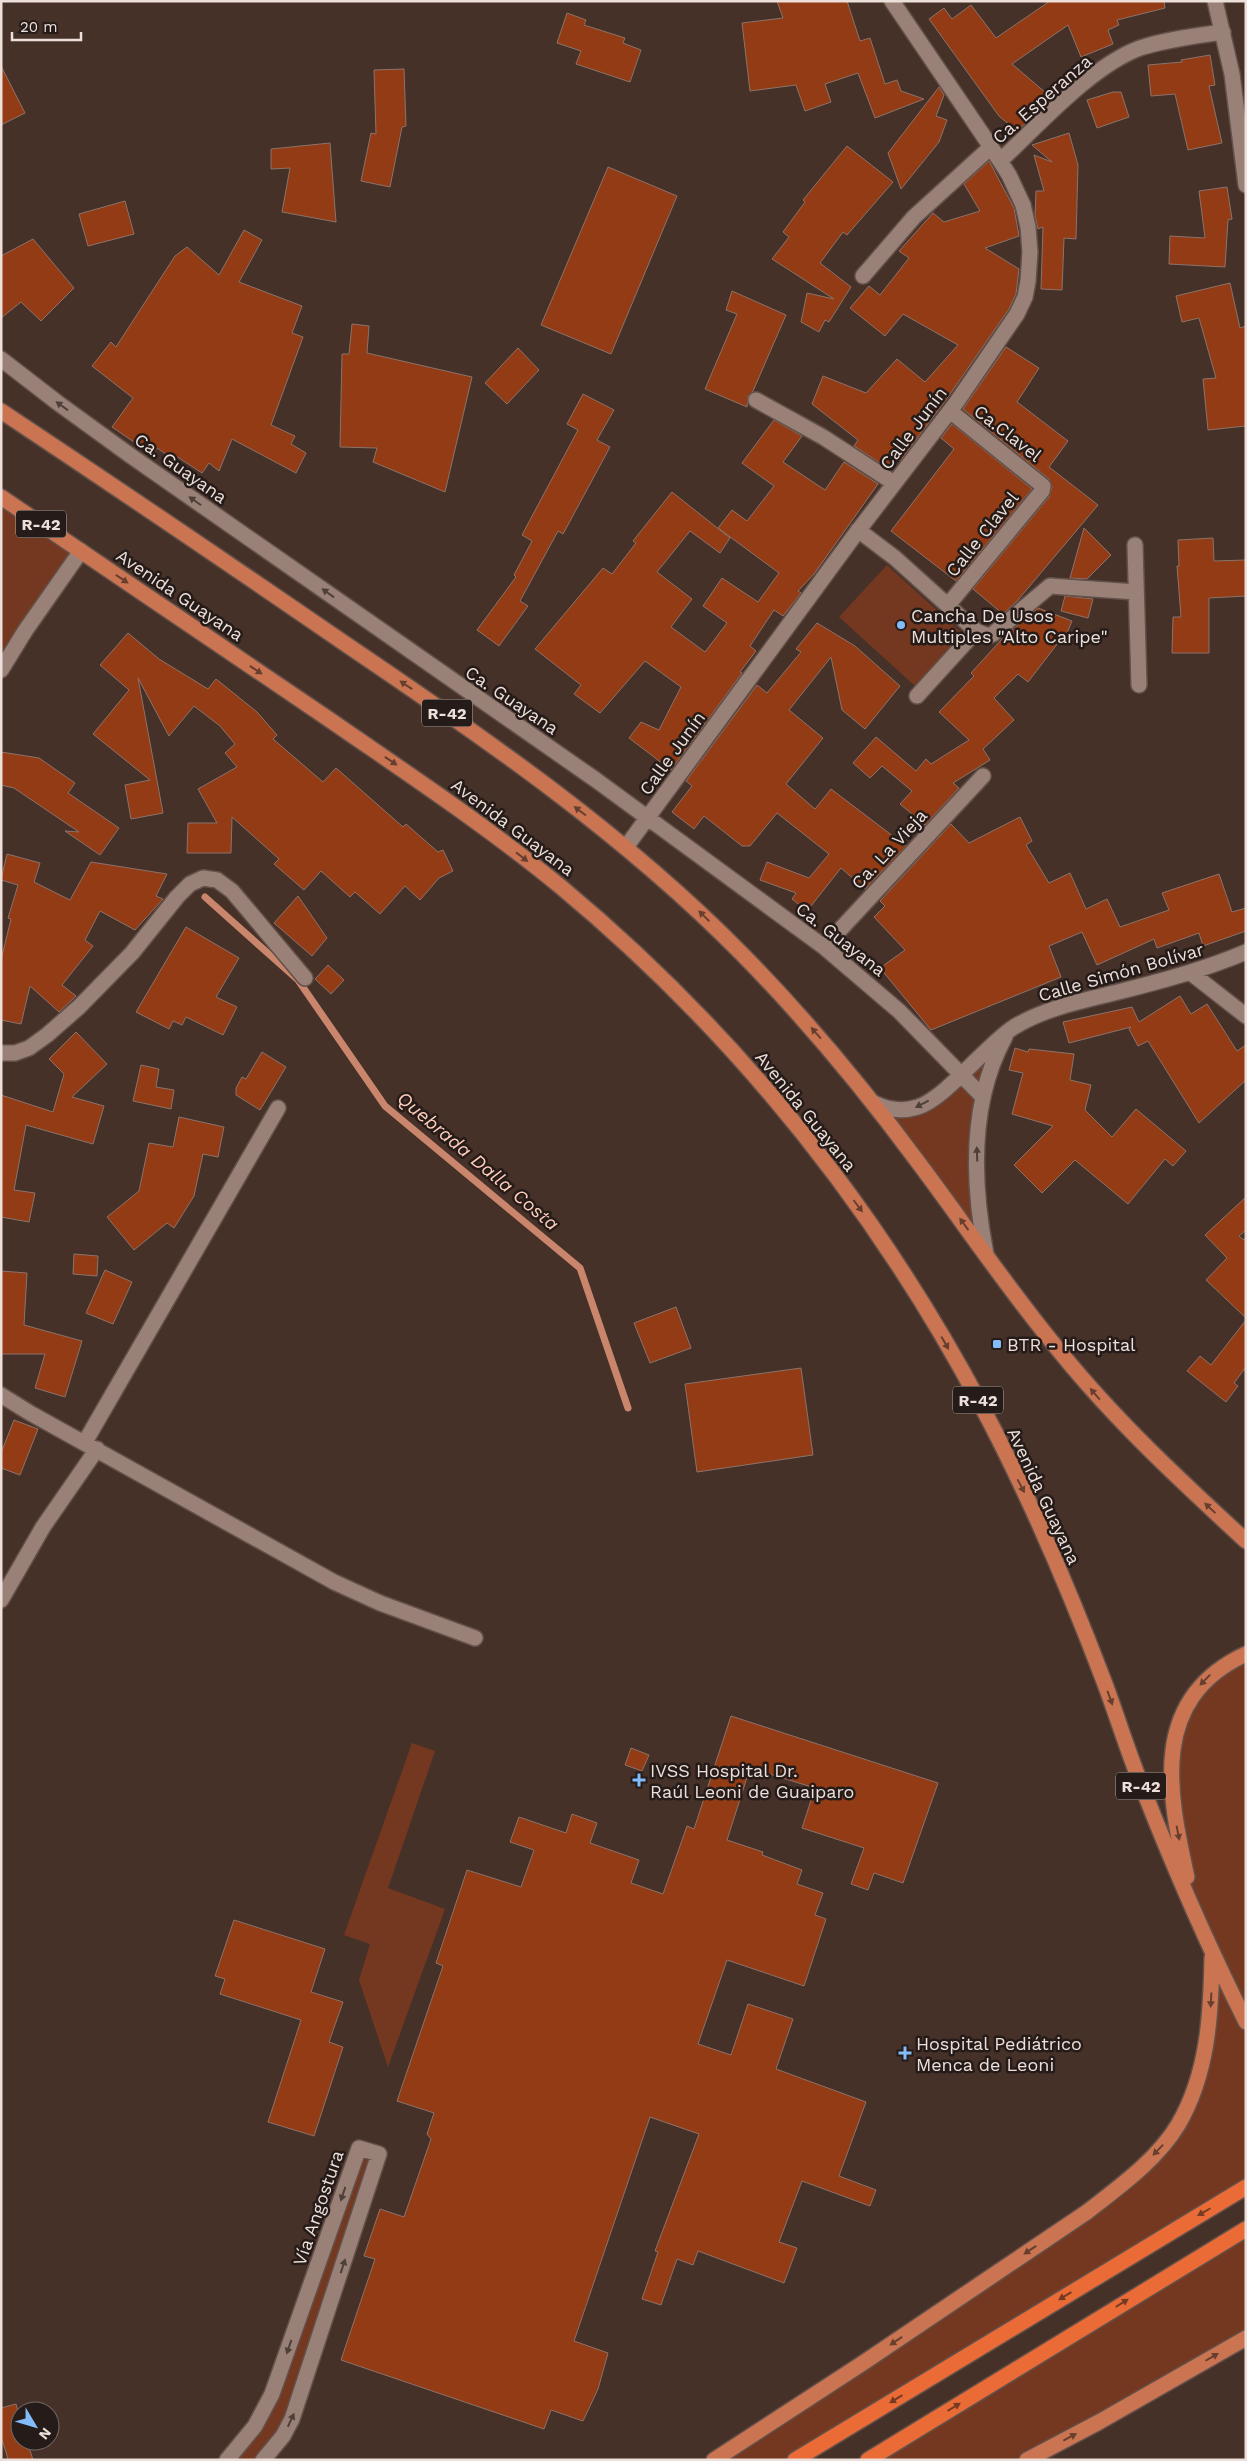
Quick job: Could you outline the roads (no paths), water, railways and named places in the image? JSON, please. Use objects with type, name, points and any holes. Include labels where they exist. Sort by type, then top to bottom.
[{"type":"highway","points":[[795,2460],[1246,2187]]},
{"type":"highway","points":[[868,2460],[1246,2229]]},
{"type":"main road","name":"R-42","points":[[1,411],[459,720],[626,847],[692,905],[742,953],[794,1008],[874,1104],[1058,1350],[1098,1398],[1131,1434],[1246,1541]]},
{"type":"main road","name":"Avenida Guayana","points":[[1,497],[411,775],[486,829],[560,886],[678,995],[784,1108],[887,1248],[980,1404],[1027,1496],[1106,1686],[1141,1784],[1196,1918],[1246,2022]]},
{"type":"main road","points":[[1196,1918],[1172,1804],[1170,1773],[1174,1738],[1182,1713],[1192,1695],[1209,1676],[1227,1663],[1246,1654]]},
{"type":"main road","points":[[714,2460],[863,2363],[1088,2212],[1146,2162],[1177,2126],[1192,2098],[1202,2066],[1210,2022],[1212,1952]]},
{"type":"main road","points":[[1027,2460],[1099,2422],[1246,2338]]},
{"type":"street","name":"Calle Junín","points":[[626,847],[858,530],[950,411],[1017,314],[1025,297],[1028,281],[1028,227],[1023,205],[1000,161],[892,1]]},
{"type":"street","points":[[1215,1],[1243,124],[1246,186]]},
{"type":"street","name":"Ca. Esperanza","points":[[1000,161],[1083,84],[1110,64],[1139,49],[1171,40],[1223,32]]},
{"type":"street","name":"Ca. Esperanza","points":[[863,276],[914,218],[991,147]]},
{"type":"street","name":"Ca. Guayana","points":[[1,359],[58,403],[648,818],[824,947],[899,1011],[982,1096]]},
{"type":"street","points":[[756,400],[823,437],[894,483]]},
{"type":"street","name":"Ca.Clavel","points":[[950,411],[1042,486]]},
{"type":"street","name":"Calle Clavel","points":[[948,605],[1042,491],[1042,486]]},
{"type":"street","points":[[858,530],[948,605],[976,631],[988,636],[993,634],[1050,586],[1136,592]]},
{"type":"street","points":[[1135,545],[1139,685]]},
{"type":"street","points":[[1,670],[25,631],[81,551]]},
{"type":"street","points":[[917,696],[976,631]]},
{"type":"street","name":"Ca. La Vieja","points":[[824,947],[983,776]]},
{"type":"street","points":[[1,1052],[15,1053],[29,1048],[79,1007],[132,952],[177,897],[190,884],[203,878],[216,880],[232,891],[305,978]]},
{"type":"street","name":"Calle Simón Bolívar","points":[[874,1104],[895,1110],[920,1106],[936,1096],[1008,1031],[1039,1014],[1192,973],[1246,952]]},
{"type":"street","points":[[1192,973],[1246,1016]]},
{"type":"street","points":[[986,1254],[979,1217],[976,1144],[982,1096],[996,1053],[1008,1031]]},
{"type":"street","points":[[1,1600],[91,1446],[278,1108]]},
{"type":"street","points":[[1,1394],[334,1582],[380,1603],[475,1638]]},
{"type":"street","name":"Vía Angostura","points":[[227,2460],[256,2426],[272,2394],[359,2148],[379,2154],[292,2419],[283,2436],[263,2460]]},
{"type":"waterway","name":"Quebrada Dalla Costa","points":[[205,897],[298,980],[385,1106],[580,1268],[628,1408]]},
{"type":"place","name":"Cancha De Usos Multiples \"Alto Caripe\"","points":[[901,625]]},
{"type":"place","name":"BTR - Hospital","points":[[997,1344]]},
{"type":"place","name":"IVSS Hospital Dr. Raúl Leoni de Guaiparo","points":[[639,1780]]},
{"type":"place","name":"Hospital Pediátrico Menca de Leoni","points":[[905,2053]]}]
